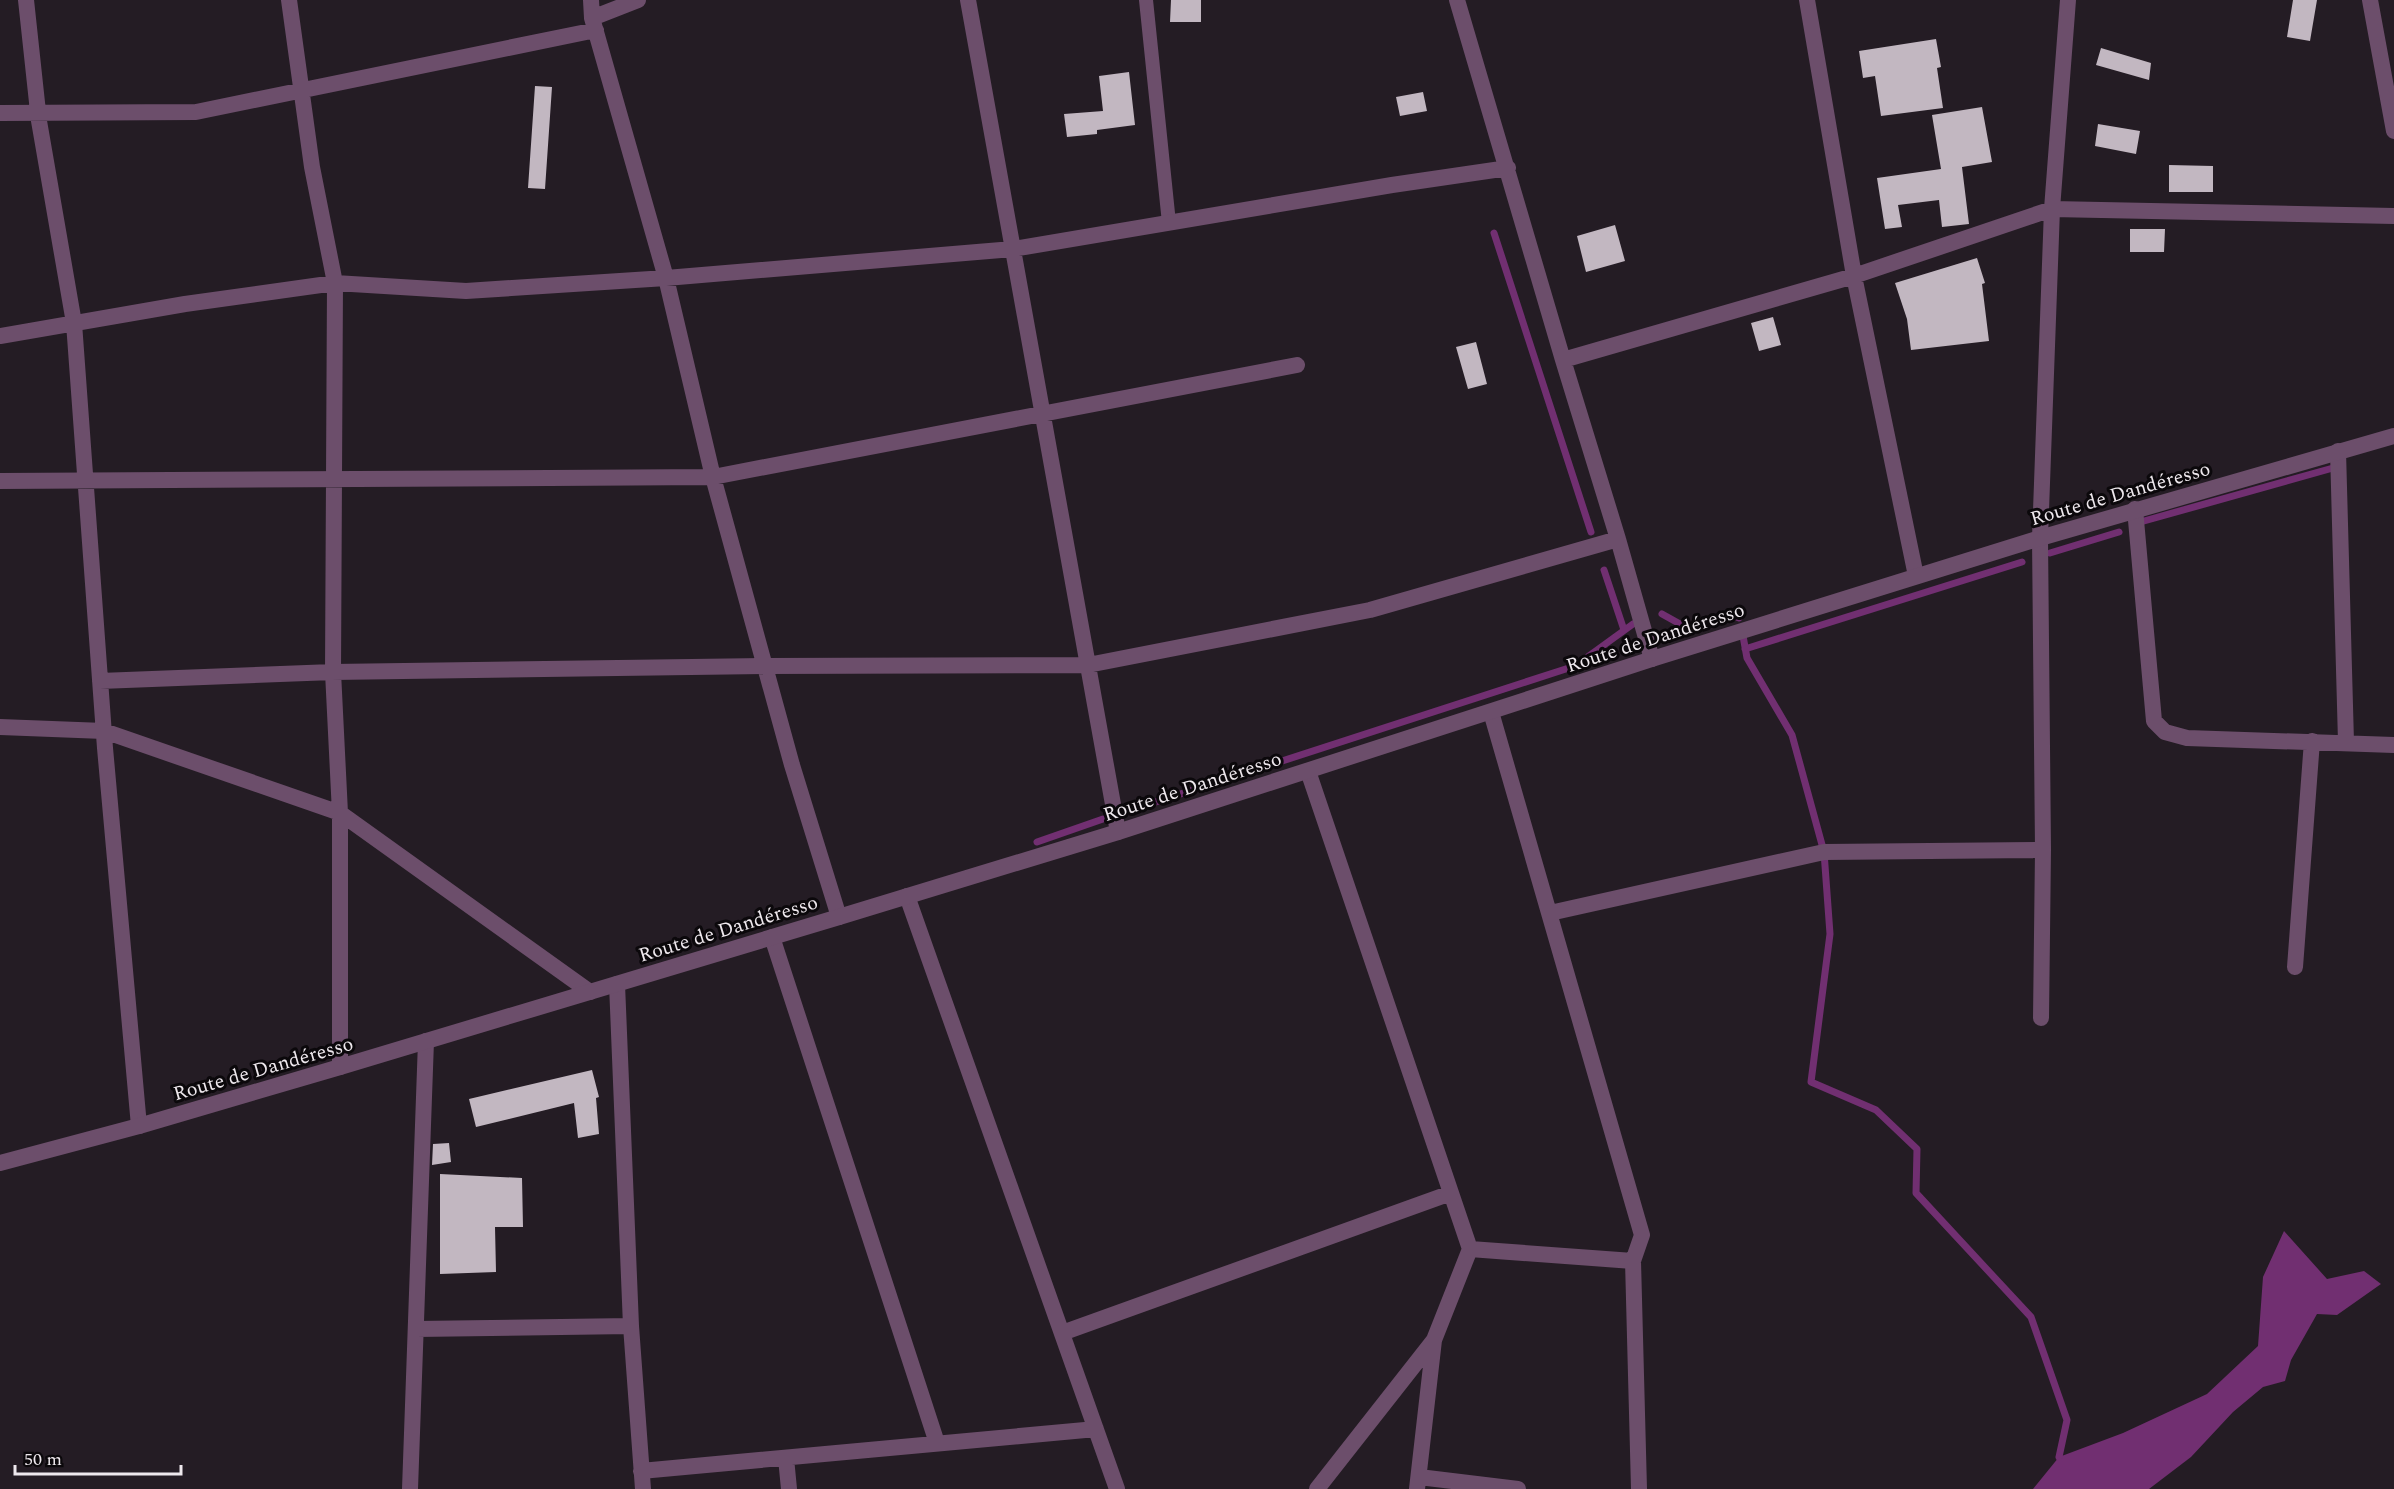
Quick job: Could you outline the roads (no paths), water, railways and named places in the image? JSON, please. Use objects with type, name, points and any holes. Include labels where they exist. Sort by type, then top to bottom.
[{"type":"street","points":[[26,0],[38,113],[74,323],[104,731],[139,1126]]},
{"type":"street","points":[[289,0],[312,167],[335,283],[333,672],[339,813],[340,1067]]},
{"type":"street","points":[[591,0],[594,24],[666,278],[713,477],[765,666],[839,917]]},
{"type":"street","points":[[0,113],[196,112],[594,24],[639,0]]},
{"type":"street","points":[[968,0],[1118,832]]},
{"type":"street","points":[[1457,0],[1652,659]]},
{"type":"street","points":[[1807,0],[1854,276],[1916,576]]},
{"type":"street","points":[[2041,1018],[2043,849],[2040,538],[2052,209],[2068,0]]},
{"type":"street","points":[[2370,0],[2394,131]]},
{"type":"street","points":[[0,336],[185,304],[335,283],[466,291],[666,278],[1013,249],[1392,185],[1508,168]]},
{"type":"street","points":[[1563,360],[1854,276],[2052,209],[2394,216]]},
{"type":"street","points":[[0,482],[713,477],[1297,365]]},
{"type":"street","name":"Route de Dandéresso","points":[[0,1163],[139,1126],[839,917],[1118,832],[1916,576],[2135,509],[2394,436]]},
{"type":"street","points":[[2338,451],[2346,742]]},
{"type":"street","points":[[2135,509],[2154,721],[2165,732],[2187,738],[2394,745]]},
{"type":"street","points":[[100,681],[333,672],[765,666],[1088,665],[1370,610],[1618,539]]},
{"type":"street","points":[[1491,712],[1642,1235],[1633,1261],[1639,1489]]},
{"type":"street","points":[[0,727],[104,731],[339,813],[590,992]]},
{"type":"street","points":[[2295,967],[2313,741]]},
{"type":"street","points":[[1308,771],[1470,1249],[1434,1340],[1418,1483],[1518,1489]]},
{"type":"street","points":[[1550,913],[1824,852],[2043,849]]},
{"type":"street","points":[[907,896],[1117,1489]]},
{"type":"street","points":[[772,937],[937,1443]]},
{"type":"street","points":[[617,984],[631,1326],[643,1489]]},
{"type":"street","points":[[410,1489],[426,1041]]},
{"type":"street","points":[[1062,1333],[1451,1193]]},
{"type":"street","points":[[1470,1249],[1633,1261]]},
{"type":"street","points":[[416,1329],[631,1326]]},
{"type":"street","points":[[1317,1489],[1434,1340]]},
{"type":"street","points":[[641,1472],[1096,1429]]},
{"type":"street","points":[[786,1458],[789,1489]]},
{"type":"lane","points":[[1146,0],[1169,223]]},
{"type":"waterway","points":[[1494,233],[1591,532]]},
{"type":"waterway","points":[[2144,521],[2333,468]]},
{"type":"waterway","points":[[2050,553],[2119,532]]},
{"type":"waterway","points":[[1745,649],[2022,562]]},
{"type":"waterway","points":[[1604,570],[1624,630]]},
{"type":"waterway","points":[[1662,614],[1689,629],[1731,615],[1739,618]]},
{"type":"waterway","points":[[1128,811],[1575,666],[1633,624]]},
{"type":"waterway","points":[[1743,636],[1747,658],[1792,735],[1824,852],[1830,934],[1811,1082],[1876,1110],[1917,1149],[1916,1193],[2031,1317],[2067,1420],[2059,1457]]},
{"type":"waterway","points":[[1037,842],[1103,819]]}]
